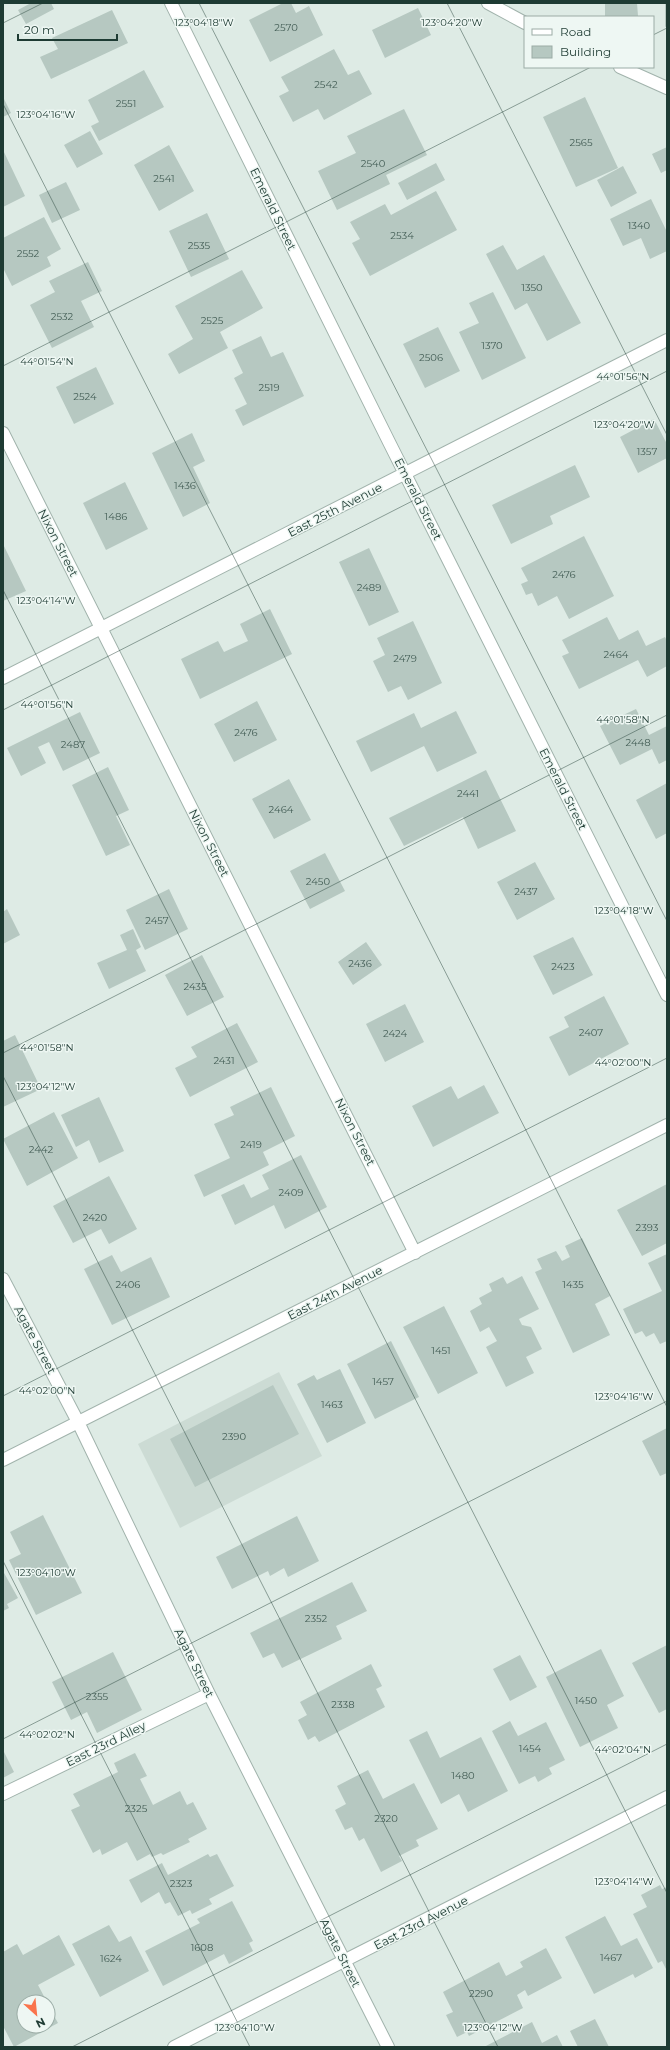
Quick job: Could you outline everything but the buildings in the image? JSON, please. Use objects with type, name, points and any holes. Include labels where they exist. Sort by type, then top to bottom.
[{"type":"street","name":"Emerald Street","points":[[171,3],[405,474],[667,994]]},
{"type":"street","points":[[488,3],[524,23]]},
{"type":"street","points":[[622,68],[667,88]]},
{"type":"street","name":"East 25th Avenue","points":[[3,678],[667,340]]},
{"type":"street","name":"Nixon Street","points":[[3,433],[415,1253]]},
{"type":"street","name":"East 24th Avenue","points":[[3,1460],[667,1125]]},
{"type":"street","name":"Agate Street","points":[[3,1279],[78,1422],[209,1694],[388,2047]]},
{"type":"street","name":"East 23rd Alley","points":[[3,1794],[209,1694]]},
{"type":"street","name":"East 23rd Avenue","points":[[174,2047],[667,1798]]},
{"type":"shaded area","points":[[279,1372],[322,1456],[180,1528],[138,1444]]}]
